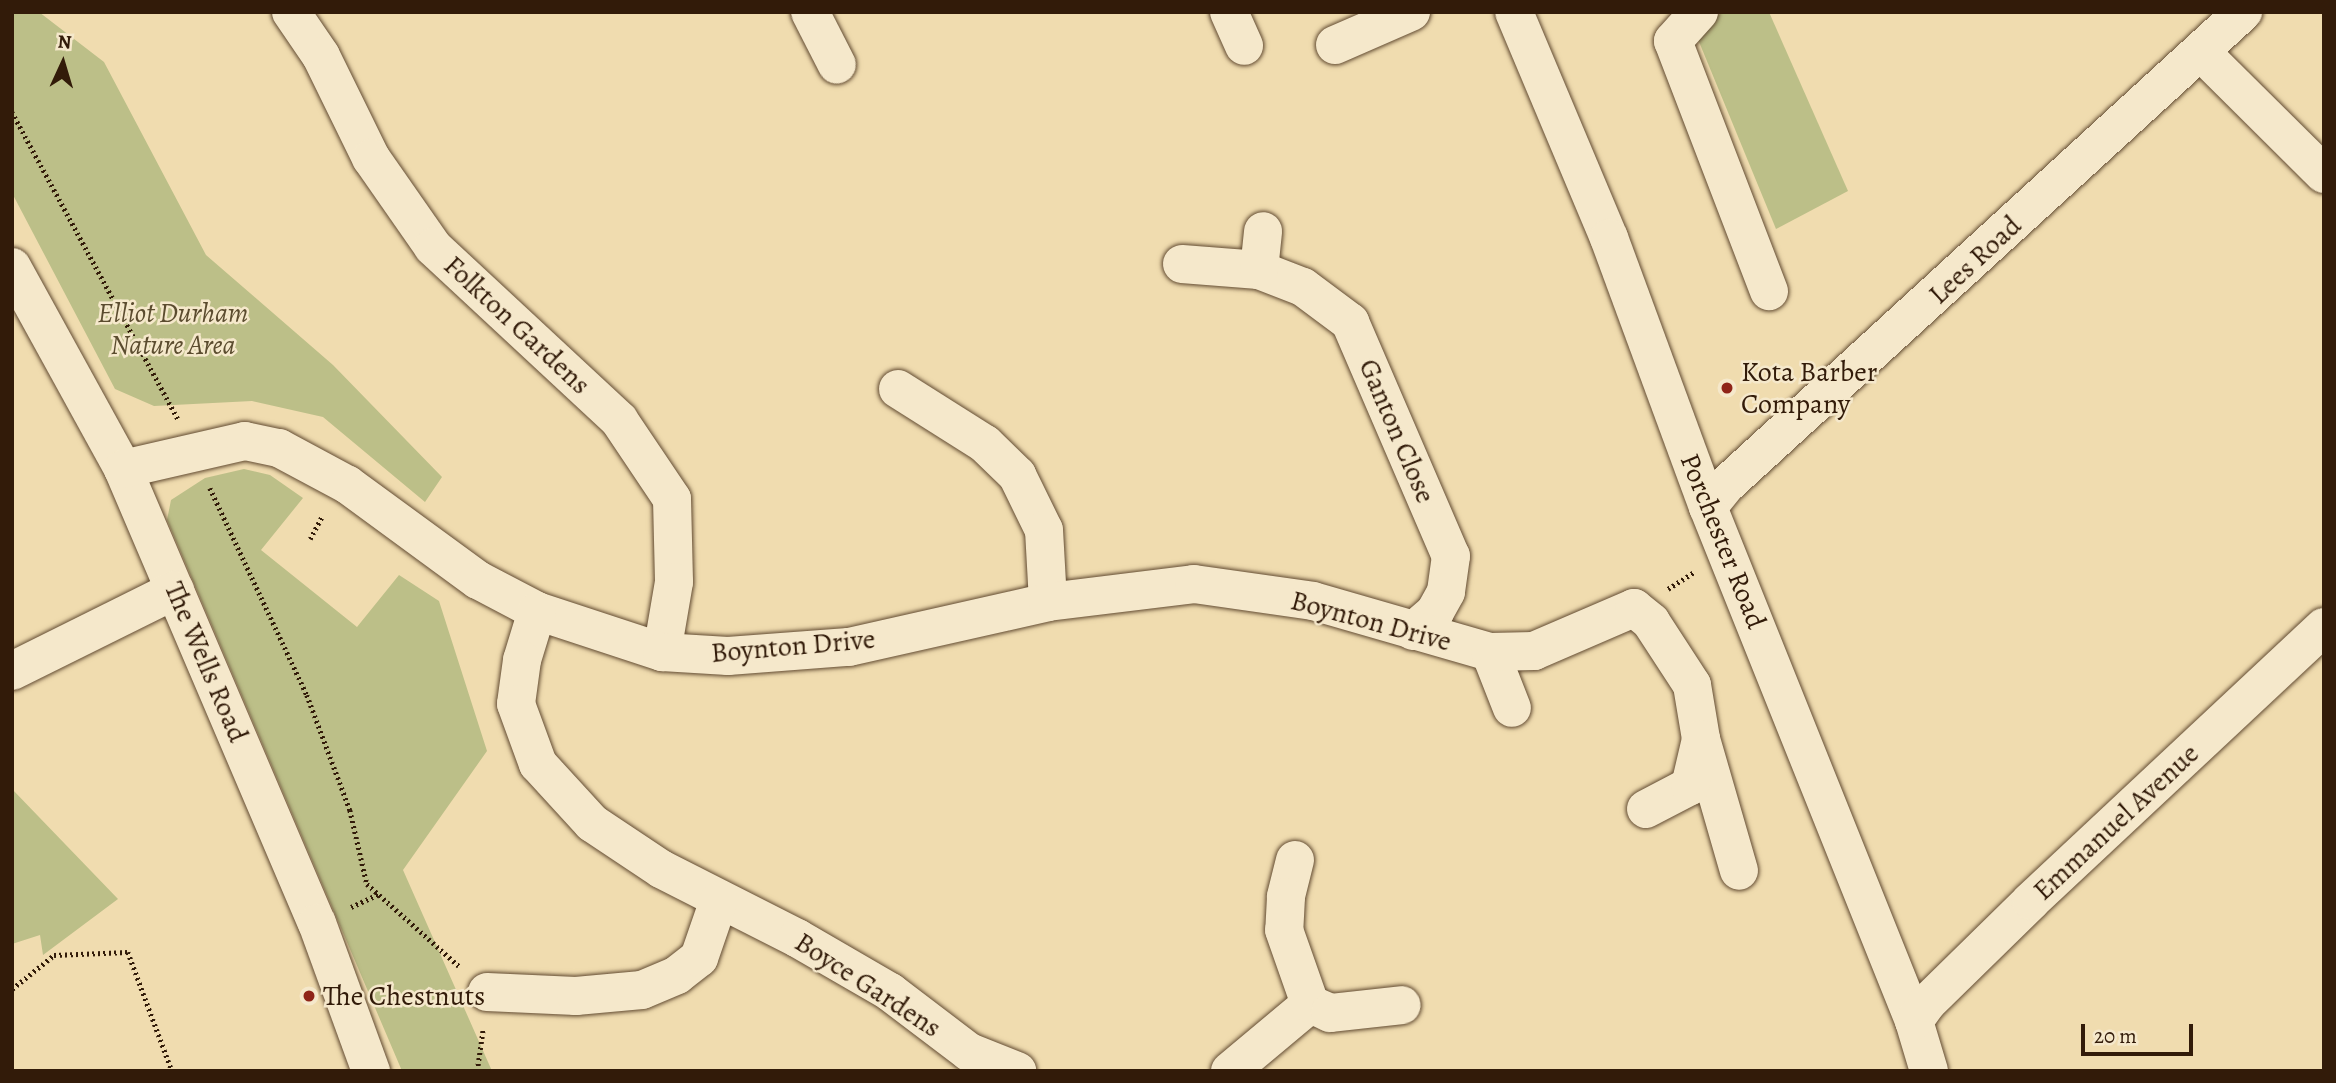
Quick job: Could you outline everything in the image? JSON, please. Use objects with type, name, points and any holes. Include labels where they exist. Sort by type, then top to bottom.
[{"type":"street","name":"Folkton Gardens","points":[[291,12],[321,56],[371,158],[433,247],[620,419],[672,499],[674,582],[662,652]]},
{"type":"street","points":[[1335,45],[1411,12]]},
{"type":"street","name":"Porchester Road","points":[[1514,12],[1609,238],[1708,508],[1914,1021],[1929,1071]]},
{"type":"street","points":[[1699,12],[1673,41],[1769,291]]},
{"type":"street","name":"Lees Road","points":[[1708,508],[1726,485],[2242,12]]},
{"type":"street","points":[[822,17],[837,65]]},
{"type":"street","points":[[2201,52],[2324,174]]},
{"type":"street","points":[[1259,270],[1263,231]]},
{"type":"street","name":"Ganton Close","points":[[1182,264],[1259,270],[1303,287],[1350,322],[1451,556],[1446,592],[1435,612],[1413,631]]},
{"type":"street","name":"The Wells Road","points":[[12,267],[123,469],[317,923],[371,1071]]},
{"type":"street","points":[[898,388],[985,444],[1017,475],[1044,530],[1048,602]]},
{"type":"street","name":"Boynton Drive","points":[[123,469],[245,441],[302,458],[478,580],[537,611],[662,652],[727,656],[849,648],[1048,602],[1194,584],[1313,601],[1490,652],[1512,708]]},
{"type":"street","points":[[12,671],[175,590]]},
{"type":"street","points":[[1490,652],[1534,650],[1634,608],[1651,622],[1692,685],[1701,739],[1739,871]]},
{"type":"street","name":"Boyce Gardens","points":[[537,611],[522,660],[516,704],[538,764],[592,823],[661,869],[890,992],[969,1052],[1017,1071]]},
{"type":"street","name":"Emmanuel Avenue","points":[[1914,1021],[1927,1003],[2031,901],[2324,628]]},
{"type":"street","points":[[1646,809],[1690,786],[1701,739]]},
{"type":"street","points":[[1295,860],[1286,898],[1284,930],[1311,1004],[1330,1013],[1402,1005]]},
{"type":"street","points":[[487,992],[576,996],[642,990],[677,975],[699,958],[719,900]]},
{"type":"street","points":[[1230,1071],[1311,1004]]},
{"type":"path","points":[[12,112],[195,451],[307,695],[350,810],[367,884],[487,992]]},
{"type":"path","points":[[1634,608],[1700,568],[1730,560]]},
{"type":"path","points":[[12,989],[54,955],[128,952],[172,1071]]},
{"type":"green space","name":"Elliot Durham Nature Area","points":[[12,12],[39,12],[104,62],[206,255],[333,365],[442,477],[425,502],[323,417],[252,401],[154,406],[115,389],[12,193]]},
{"type":"green space","points":[[1723,12],[1769,12],[1848,191],[1776,229],[1695,32]]},
{"type":"green space","points":[[244,469],[270,475],[303,498],[261,550],[357,627],[399,575],[439,601],[487,751],[403,870],[492,1071],[402,1071],[167,520],[171,500],[205,478]]},
{"type":"green space","points":[[12,789],[118,899],[43,955],[40,935],[12,944]]},
{"type":"place","name":"Kota Barber Company","points":[[1727,388]]},
{"type":"place","name":"The Chestnuts","points":[[309,996]]}]
